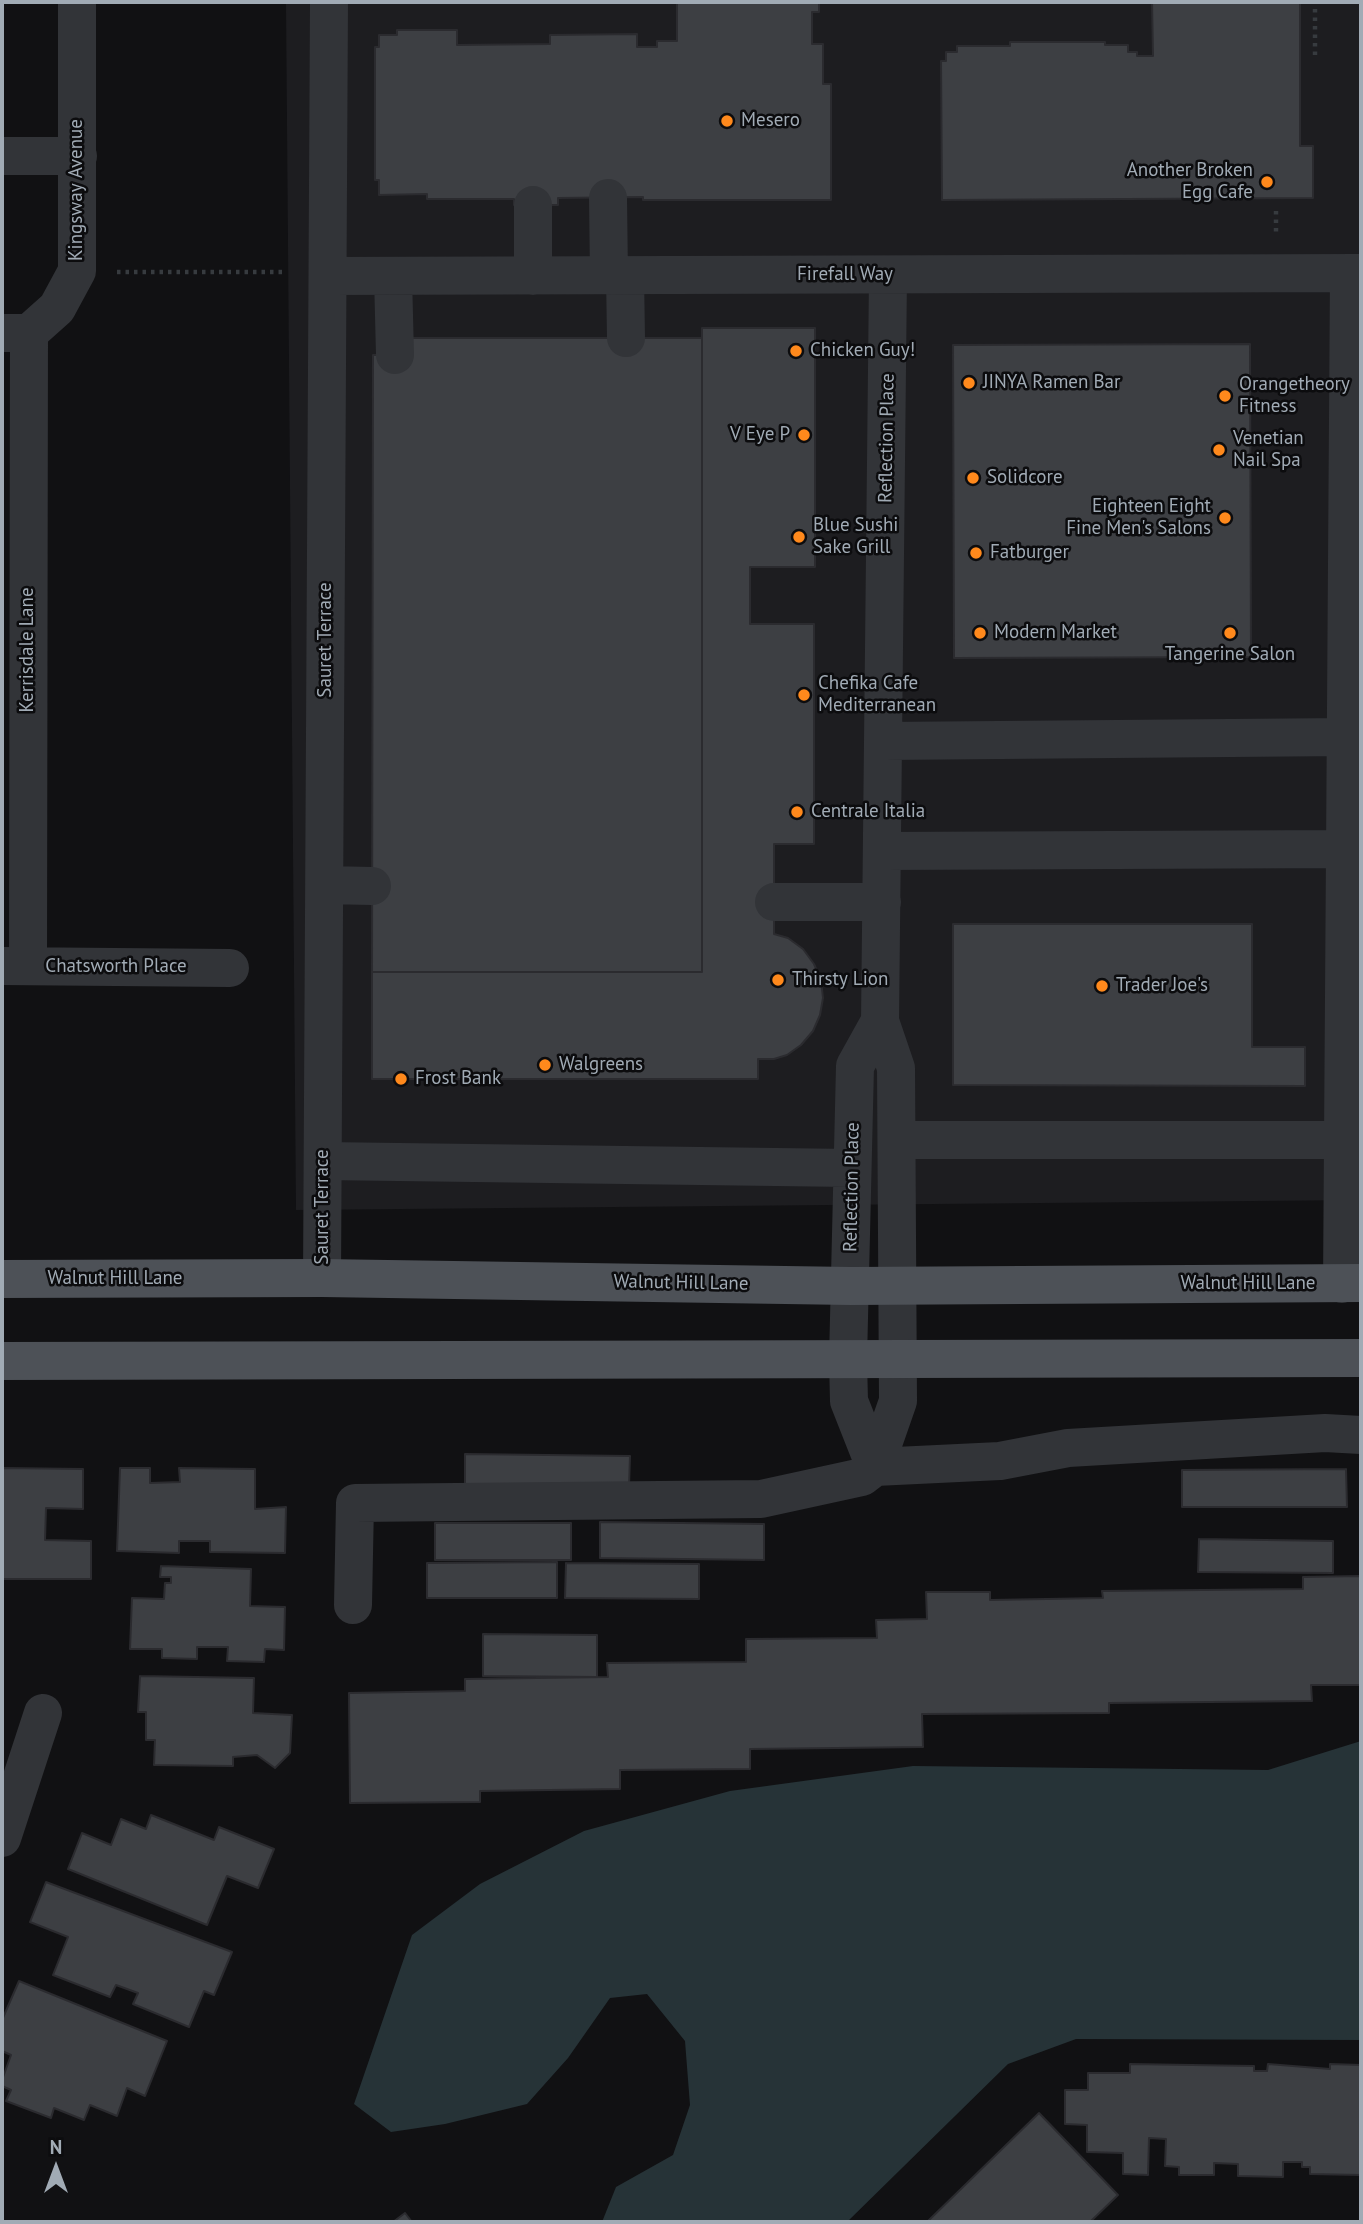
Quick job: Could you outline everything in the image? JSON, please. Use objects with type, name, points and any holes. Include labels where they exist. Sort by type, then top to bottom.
[{"type":"main road","name":"Walnut Hill Lane","points":[[2,1279],[322,1278],[850,1286],[1352,1284]]},
{"type":"main road","points":[[2,1361],[1361,1358]]},
{"type":"street","name":"Kingsway Avenue","points":[[15,333],[57,308],[77,271],[77,2]]},
{"type":"street","name":"Sauret Terrace","points":[[322,1278],[329,2]]},
{"type":"street","points":[[2,156],[78,156]]},
{"type":"street","points":[[608,198],[626,338]]},
{"type":"street","points":[[533,205],[533,276]]},
{"type":"street","points":[[1352,1284],[1343,1140],[1351,841],[1346,737],[1355,274]]},
{"type":"street","name":"Firefall Way","points":[[328,276],[1355,274]]},
{"type":"street","name":"Reflection Place","points":[[875,1467],[898,1401],[896,1068],[880,1021],[888,275]]},
{"type":"street","points":[[393,276],[395,355]]},
{"type":"street","name":"Kerrisdale Lane","points":[[15,333],[15,966]]},
{"type":"street","points":[[884,741],[1346,737]]},
{"type":"street","points":[[883,851],[1351,841]]},
{"type":"street","points":[[325,884],[372,887]]},
{"type":"street","points":[[774,902],[882,902]]},
{"type":"street","name":"Chatsworth Place","points":[[15,966],[230,968]]},
{"type":"street","name":"Reflection Place","points":[[875,1467],[849,1401],[848,1360],[855,1066],[880,1021]]},
{"type":"street","points":[[898,1140],[1343,1140]]},
{"type":"street","points":[[323,1161],[851,1168]]},
{"type":"street","points":[[353,1605],[355,1503],[761,1499],[862,1477],[875,1467],[1000,1461],[1068,1448],[1325,1433],[1361,1435]]},
{"type":"street","points":[[2,1838],[43,1713]]},
{"type":"path","points":[[1315,2],[1315,55]]},
{"type":"path","points":[[1276,211],[1276,244]]},
{"type":"path","points":[[113,272],[286,272]]},
{"type":"shaded area","points":[[286,2],[1361,2],[1361,1200],[296,1210]]},
{"type":"shaded area","points":[[1361,1741],[1361,2040],[1076,2039],[1008,2064],[847,2222],[602,2222],[616,2187],[673,2155],[690,2105],[685,2041],[647,1994],[610,1998],[568,2058],[527,2104],[445,2124],[391,2132],[354,2104],[412,1935],[480,1884],[584,1831],[730,1791],[913,1766],[1268,1770]]},
{"type":"building","points":[[677,2],[819,2],[819,12],[812,12],[812,44],[823,44],[823,84],[831,84],[831,200],[558,198],[558,205],[514,205],[514,199],[427,199],[427,194],[379,195],[379,180],[375,180],[375,47],[379,47],[379,35],[397,35],[397,30],[457,30],[457,45],[550,44],[550,35],[637,34],[637,47],[657,47],[657,41],[677,41]]},
{"type":"building","points":[[1152,2],[1300,2],[1300,146],[1313,146],[1313,198],[942,200],[941,61],[946,61],[946,52],[957,52],[957,46],[1010,46],[1010,42],[1105,42],[1105,45],[1128,45],[1128,52],[1137,52],[1137,56],[1153,56]]},
{"type":"building","points":[[702,328],[815,328],[815,567],[750,567],[750,624],[814,624],[814,844],[774,844],[774,934],[788,938],[803,949],[821,980],[823,998],[813,1031],[801,1045],[787,1055],[774,1059],[758,1059],[758,1079],[372,1079],[372,972],[702,972]]},
{"type":"building","points":[[406,338],[702,338],[702,972],[372,972],[373,355],[405,355]]},
{"type":"building","points":[[1250,344],[1251,657],[954,658],[953,345]]},
{"type":"building","name":"Trader Joe's","points":[[953,924],[1252,924],[1252,1047],[1305,1047],[1305,1086],[953,1085]]},
{"type":"building","points":[[465,1454],[630,1456],[629,1487],[465,1485]]},
{"type":"building","points":[[2,1468],[83,1469],[83,1509],[46,1508],[45,1540],[91,1541],[91,1579],[2,1579]]},
{"type":"building","points":[[120,1468],[150,1468],[150,1483],[180,1482],[179,1468],[255,1469],[255,1509],[286,1507],[285,1553],[210,1552],[210,1541],[179,1541],[179,1553],[117,1551]]},
{"type":"building","points":[[1346,1469],[1347,1507],[1182,1507],[1182,1470]]},
{"type":"building","points":[[600,1522],[764,1524],[764,1560],[600,1558]]},
{"type":"building","points":[[435,1523],[571,1523],[571,1560],[435,1560]]},
{"type":"building","points":[[1199,1539],[1333,1541],[1333,1573],[1198,1572]]},
{"type":"building","points":[[557,1562],[557,1598],[427,1598],[427,1563]]},
{"type":"building","points":[[566,1563],[699,1564],[699,1599],[565,1598]]},
{"type":"building","points":[[161,1566],[251,1569],[250,1606],[285,1607],[284,1650],[265,1649],[264,1662],[227,1661],[228,1647],[197,1647],[197,1659],[162,1658],[162,1649],[130,1649],[132,1598],[164,1599],[165,1583],[171,1583],[171,1577],[160,1577]]},
{"type":"building","points":[[1361,1576],[1361,1685],[1311,1685],[1312,1701],[1109,1703],[1109,1713],[922,1714],[923,1747],[750,1749],[750,1769],[620,1770],[620,1789],[480,1791],[480,1802],[350,1803],[349,1693],[465,1691],[465,1679],[608,1677],[607,1663],[746,1662],[746,1639],[877,1638],[876,1620],[927,1619],[926,1592],[990,1592],[990,1600],[1103,1598],[1102,1591],[1303,1589],[1303,1577]]},
{"type":"building","points":[[483,1634],[597,1635],[597,1677],[483,1676]]},
{"type":"building","points":[[140,1676],[254,1678],[253,1713],[292,1715],[290,1753],[275,1768],[257,1755],[233,1757],[233,1766],[154,1765],[155,1740],[146,1740],[146,1712],[138,1712]]},
{"type":"building","points":[[151,1815],[214,1840],[219,1827],[274,1849],[258,1888],[227,1876],[207,1925],[68,1869],[82,1833],[111,1845],[121,1819],[146,1829]]},
{"type":"building","points":[[46,1882],[232,1952],[214,1995],[204,1991],[189,2027],[133,2004],[138,1993],[116,1985],[110,1997],[53,1975],[68,1937],[30,1922]]},
{"type":"building","points":[[19,1981],[167,2041],[145,2096],[127,2088],[117,2116],[90,2105],[84,2120],[54,2108],[51,2118],[6,2101],[11,2090],[2,2086],[2,2080],[11,2055],[2,2051],[2,2020]]},
{"type":"building","points":[[1130,2064],[1254,2066],[1254,2071],[1267,2071],[1268,2064],[1330,2069],[1330,2064],[1361,2065],[1361,2175],[1310,2174],[1310,2167],[1302,2167],[1302,2162],[1283,2162],[1283,2177],[1238,2176],[1238,2164],[1214,2163],[1214,2175],[1179,2175],[1179,2167],[1165,2166],[1166,2139],[1149,2138],[1148,2175],[1123,2174],[1123,2153],[1087,2152],[1087,2125],[1065,2124],[1065,2090],[1088,2090],[1088,2073],[1130,2073]]},
{"type":"building","points":[[1039,2113],[1118,2195],[1090,2222],[927,2222]]},
{"type":"building","points":[[405,2213],[412,2222],[393,2222]]},
{"type":"place","name":"Mesero","points":[[727,121]]},
{"type":"place","name":"Another Broken Egg Cafe","points":[[1267,182]]},
{"type":"place","name":"Chicken Guy!","points":[[796,351]]},
{"type":"place","name":"JINYA Ramen Bar","points":[[969,383]]},
{"type":"place","name":"Orangetheory Fitness","points":[[1225,396]]},
{"type":"place","name":"V Eye P","points":[[804,435]]},
{"type":"place","name":"Venetian Nail Spa","points":[[1219,450]]},
{"type":"place","name":"Solidcore","points":[[973,478]]},
{"type":"place","name":"Eighteen Eight Fine Men's Salons","points":[[1225,518]]},
{"type":"place","name":"Blue Sushi Sake Grill","points":[[799,537]]},
{"type":"place","name":"Fatburger","points":[[976,553]]},
{"type":"place","name":"Modern Market","points":[[980,633]]},
{"type":"place","name":"Tangerine Salon","points":[[1230,633]]},
{"type":"place","name":"Chefika Cafe Mediterranean","points":[[804,695]]},
{"type":"place","name":"Centrale Italia","points":[[797,812]]},
{"type":"place","name":"Thirsty Lion","points":[[778,980]]},
{"type":"place","name":"Trader Joe's","points":[[1102,986]]},
{"type":"place","name":"Walgreens","points":[[545,1065]]},
{"type":"place","name":"Frost Bank","points":[[401,1079]]}]
